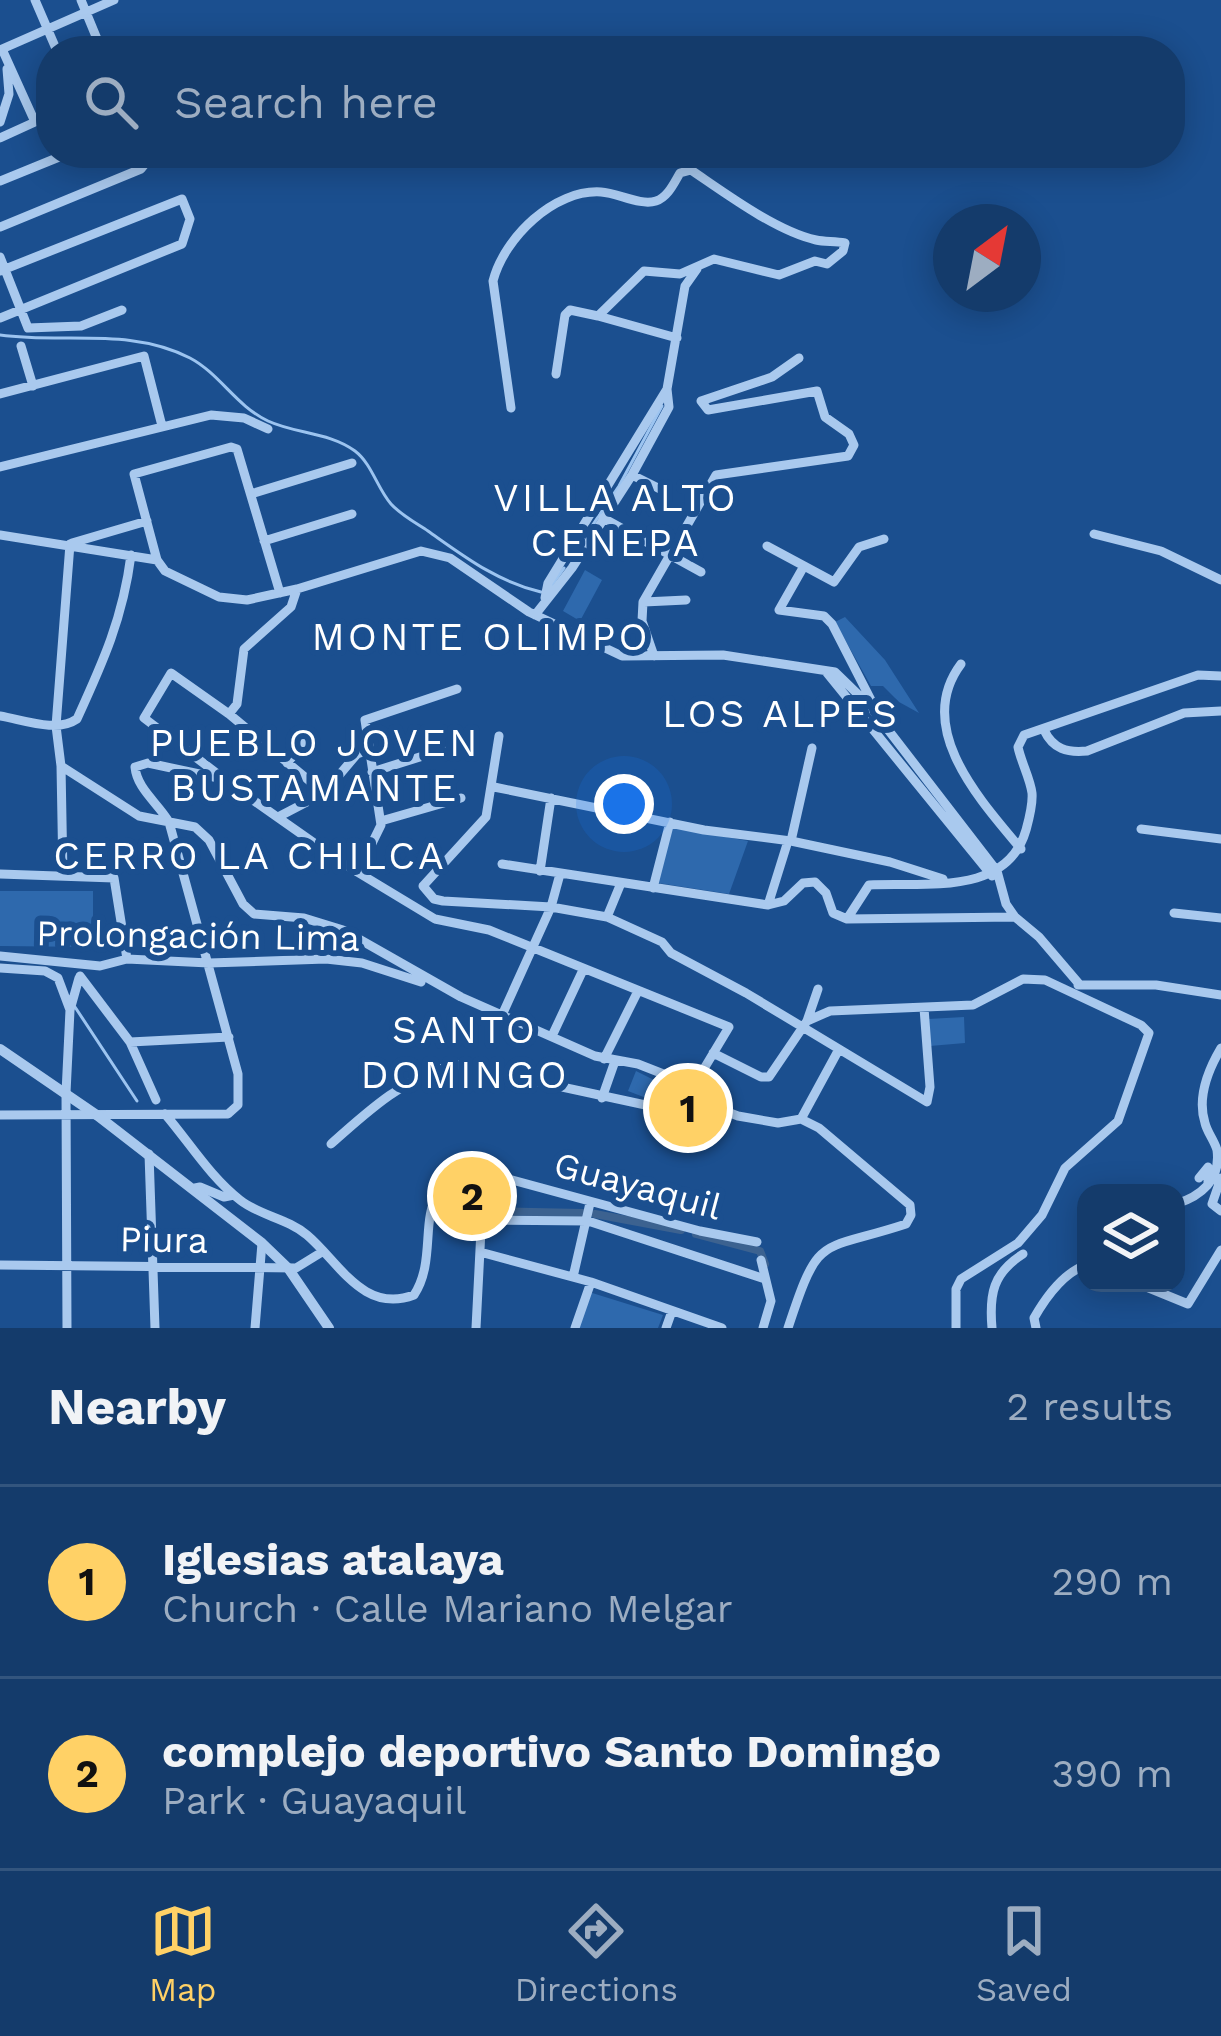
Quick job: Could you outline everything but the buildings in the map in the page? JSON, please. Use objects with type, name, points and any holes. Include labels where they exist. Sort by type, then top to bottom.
[{"type":"street","points":[[35,0],[50,36]]},
{"type":"street","points":[[81,0],[96,36]]},
{"type":"street","points":[[1,47],[114,0]]},
{"type":"street","points":[[0,122],[9,94],[1,47]]},
{"type":"street","points":[[0,138],[35,122],[1,47]]},
{"type":"street","points":[[0,181],[36,166]]},
{"type":"street","points":[[0,227],[139,168]]},
{"type":"street","points":[[511,408],[496,270],[508,247],[540,214],[572,197],[604,192],[656,201],[666,195],[680,173],[691,170],[728,199],[766,219],[813,240],[844,243],[843,250],[827,264],[815,261],[779,275],[714,259],[680,274],[644,271],[598,316]]},
{"type":"street","points":[[0,318],[182,244],[190,219],[182,199],[2,270]]},
{"type":"street","points":[[0,257],[28,328],[81,326],[122,310]]},
{"type":"street","points":[[546,593],[557,590],[632,475],[669,407],[667,389],[685,286],[700,264]]},
{"type":"street","points":[[556,374],[565,315],[570,310],[676,338]]},
{"type":"street","points":[[21,346],[33,386]]},
{"type":"street","points":[[0,394],[143,356],[162,426]]},
{"type":"street","points":[[654,656],[642,621],[644,602],[716,475],[848,456],[854,445],[849,434],[825,417],[817,391],[708,410],[701,401],[772,377],[799,358]]},
{"type":"street","points":[[535,615],[667,389]]},
{"type":"street","points":[[0,467],[225,414],[268,429]]},
{"type":"street","points":[[280,593],[238,450],[231,447],[134,474],[157,560],[165,571],[219,597],[247,600],[297,590],[431,551],[451,558],[535,615],[622,656],[723,656],[844,677],[994,873],[1006,904],[1080,985]]},
{"type":"street","points":[[251,494],[352,463]]},
{"type":"street","points":[[632,475],[660,489]]},
{"type":"street","points":[[264,542],[352,514]]},
{"type":"street","points":[[603,518],[701,572]]},
{"type":"street","points":[[70,544],[147,521]]},
{"type":"street","points":[[1094,534],[1161,550],[1221,580]]},
{"type":"street","points":[[0,535],[157,560]]},
{"type":"street","points":[[766,546],[834,583],[859,547],[884,539]]},
{"type":"street","points":[[63,876],[56,726],[70,544]]},
{"type":"street","points":[[0,716],[56,726],[77,719],[115,636],[130,555]]},
{"type":"street","points":[[804,566],[779,610],[824,616],[832,624],[872,700],[869,705]]},
{"type":"street","points":[[229,714],[237,704],[244,650],[291,607],[297,590]]},
{"type":"street","points":[[644,602],[686,600]]},
{"type":"street","points":[[961,664],[946,690],[952,752],[962,778],[1021,850]]},
{"type":"street","points":[[823,670],[994,873]]},
{"type":"street","points":[[324,793],[171,673],[144,718],[278,817],[435,920],[489,930],[729,1028],[678,1112],[674,1137]]},
{"type":"street","points":[[847,919],[869,885],[994,873],[1021,850],[1032,791],[1018,742],[1028,733],[1184,680],[1221,676]]},
{"type":"street","points":[[358,872],[380,834],[381,821],[365,720],[457,689]]},
{"type":"street","points":[[1044,730],[1057,747],[1071,753],[1184,713],[1221,711]]},
{"type":"street","points":[[396,896],[423,886],[480,826],[494,788],[500,736]]},
{"type":"street","points":[[287,763],[305,742]]},
{"type":"street","points":[[768,905],[790,841],[812,748]]},
{"type":"street","points":[[278,817],[324,793],[357,754],[368,750]]},
{"type":"street","points":[[372,772],[442,750]]},
{"type":"street","points":[[0,1115],[228,1114],[238,1106],[238,1074],[169,822],[156,799],[137,781],[135,767],[148,763],[223,778]]},
{"type":"street","points":[[61,766],[139,816],[186,823],[203,832],[243,904],[254,914],[304,917],[343,930],[461,997],[610,1060],[638,1064],[738,1115],[778,1123],[801,1119],[819,1129],[908,1201],[911,1215],[901,1226],[834,1243],[819,1252],[788,1328]]},
{"type":"street","points":[[494,788],[790,841],[890,862],[948,881]]},
{"type":"street","points":[[381,821],[461,798]]},
{"type":"street","points":[[540,871],[551,798]]},
{"type":"street","points":[[653,888],[670,822]]},
{"type":"street","points":[[1142,829],[1221,839]]},
{"type":"street","points":[[502,864],[768,905],[784,901],[803,883],[814,883],[824,889],[833,913],[847,919],[1016,917]]},
{"type":"street","points":[[0,874],[114,878],[127,959]]},
{"type":"street","points":[[503,1013],[551,907],[560,874]]},
{"type":"street","points":[[608,917],[621,883]]},
{"type":"street","points":[[423,886],[442,901],[551,907],[608,917],[662,942],[671,953],[805,1025],[838,1051],[927,1102],[924,1008]]},
{"type":"street","points":[[1174,914],[1221,918]]},
{"type":"street","name":"Prolongación Lima","points":[[0,956],[86,966],[127,959],[209,963],[326,959],[362,963],[461,997]]},
{"type":"street","points":[[67,1328],[70,1010],[86,966]]},
{"type":"street","points":[[0,968],[45,971],[58,978],[70,1010]]},
{"type":"street","points":[[552,1036],[583,970]]},
{"type":"street","points":[[80,978],[130,1042],[156,1100]]},
{"type":"street","points":[[805,1025],[830,1011],[973,1005],[1023,979],[1045,980],[1145,1027],[1149,1041],[1118,1121],[1065,1168],[1042,1215],[1018,1243],[961,1279],[956,1289],[956,1328]]},
{"type":"street","points":[[1063,989],[1156,985],[1221,995]]},
{"type":"street","points":[[713,1053],[766,1078],[805,1025],[818,989]]},
{"type":"street","points":[[602,1098],[610,1060],[638,992]]},
{"type":"street","points":[[130,1042],[229,1037]]},
{"type":"street","points":[[1185,1200],[1205,1192],[1221,1165],[1203,1120],[1205,1081],[1221,1048]]},
{"type":"street","points":[[0,1049],[98,1116],[262,1244],[288,1268],[329,1328]]},
{"type":"street","points":[[801,1119],[838,1051]]},
{"type":"street","points":[[331,1144],[403,1084],[455,1064],[678,1112]]},
{"type":"street","name":"Guayaquil","points":[[165,1114],[234,1195],[303,1231],[314,1257],[376,1298],[414,1295],[424,1277],[428,1214],[434,1199],[454,1181],[470,1175],[494,1175],[757,1242]]},
{"type":"street","points":[[148,1154],[155,1328]]},
{"type":"street","points":[[1198,1178],[1208,1167],[1205,1192]]},
{"type":"street","points":[[1221,1178],[1212,1204],[1221,1210]]},
{"type":"street","points":[[195,1189],[234,1195]]},
{"type":"street","points":[[573,1277],[590,1203]]},
{"type":"street","points":[[476,1328],[481,1230],[489,1220],[588,1221],[765,1279]]},
{"type":"street","points":[[254,1328],[262,1244]]},
{"type":"street","points":[[1159,1292],[1188,1304],[1221,1250]]},
{"type":"street","points":[[480,1252],[591,1282],[722,1328]]},
{"type":"street","points":[[992,1328],[989,1303],[995,1278],[1022,1254]]},
{"type":"street","name":"Piura","points":[[0,1265],[260,1269],[288,1268],[314,1257]]},
{"type":"street","points":[[760,1260],[771,1301],[764,1328]]},
{"type":"street","points":[[1036,1328],[1034,1318],[1042,1304],[1077,1268]]},
{"type":"street","points":[[574,1328],[591,1282]]},
{"type":"street","points":[[666,1328],[672,1311]]},
{"type":"shaded area","points":[[585,570],[602,580],[580,621],[563,611]]},
{"type":"shaded area","points":[[845,617],[885,660],[919,713],[883,686],[871,686],[835,622]]},
{"type":"shaded area","points":[[672,827],[748,841],[729,894],[658,883]]},
{"type":"shaded area","points":[[0,891],[93,891],[93,947],[0,946]]},
{"type":"shaded area","points":[[964,1017],[965,1043],[930,1046],[928,1019]]},
{"type":"shaded area","points":[[636,1071],[680,1093],[675,1105],[628,1091]]},
{"type":"shaded area","points":[[589,1292],[663,1315],[658,1328],[579,1328]]},
{"type":"waterway","points":[[0,335],[120,339],[167,348],[190,358],[257,415],[355,451],[386,498],[404,515],[481,567],[541,592]]},
{"type":"waterway","points":[[569,560],[619,486],[662,406]]},
{"type":"waterway","points":[[551,586],[564,568]]},
{"type":"waterway","points":[[75,1007],[137,1101]]},
{"type":"waterway","points":[[431,1217],[441,1210],[583,1213]]},
{"type":"waterway","points":[[595,1214],[681,1230]]},
{"type":"waterway","points":[[696,1234],[760,1251],[765,1264]]},
{"type":"place","name":"Iglesias atalaya","points":[[688,1108]]},
{"type":"place","name":"complejo deportivo Santo Domingo","points":[[472,1196]]},
{"type":"district","name":"VILLA ALTO CENEPA","points":[[616,520]]},
{"type":"district","name":"MONTE OLIMPO","points":[[481,636]]},
{"type":"district","name":"LOS ALPES","points":[[781,713]]},
{"type":"district","name":"PUEBLO JOVEN BUSTAMANTE","points":[[315,764]]},
{"type":"district","name":"CERRO LA CHILCA","points":[[250,855]]},
{"type":"district","name":"SANTO DOMINGO","points":[[465,1052]]}]
